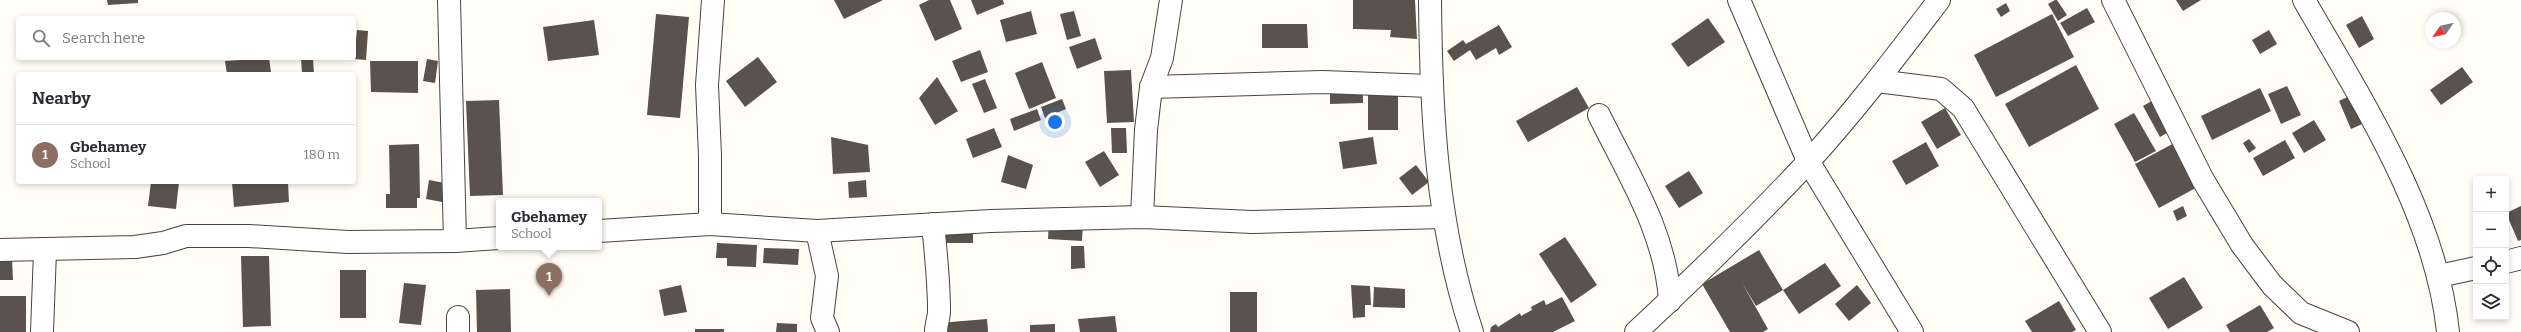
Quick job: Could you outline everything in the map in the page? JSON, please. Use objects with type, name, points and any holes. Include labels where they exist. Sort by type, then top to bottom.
[{"type":"street","points":[[449,0],[455,241]]},
{"type":"street","points":[[710,224],[710,156],[707,85],[713,0]]},
{"type":"street","points":[[1142,217],[1146,130],[1151,87],[1162,58],[1171,0]]},
{"type":"street","points":[[1430,0],[1431,86],[1443,217],[1472,332]]},
{"type":"street","points":[[1739,0],[1808,161],[1912,332]]},
{"type":"street","points":[[1636,332],[1670,301],[1808,161],[1877,81],[1939,0]]},
{"type":"street","points":[[2113,0],[2203,180],[2242,245],[2272,285],[2301,313],[2348,332]]},
{"type":"street","points":[[2304,0],[2374,122],[2418,215],[2439,276],[2448,332]]},
{"type":"street","points":[[1877,81],[1941,89],[1963,108],[2100,332]]},
{"type":"street","points":[[1151,87],[1323,82],[1431,86]]},
{"type":"street","points":[[1599,115],[1652,223],[1663,254],[1669,280],[1670,301]]},
{"type":"street","points":[[602,231],[710,224],[817,231],[932,224],[1142,217],[1252,222],[1443,217]]},
{"type":"street","points":[[932,224],[938,278],[939,313],[936,324],[936,332]]},
{"type":"street","points":[[817,231],[827,276],[822,318],[828,332]]},
{"type":"street","points":[[0,250],[45,251],[135,247],[163,243],[186,236],[249,236],[348,242],[455,241],[496,238]]},
{"type":"street","points":[[42,332],[45,251]]},
{"type":"street","points":[[2509,261],[2521,258]]},
{"type":"street","points":[[2439,276],[2473,269]]},
{"type":"building","points":[[107,0],[138,0],[138,3],[108,5]]},
{"type":"building","points":[[834,0],[883,0],[844,19]]},
{"type":"building","points":[[929,0],[950,0],[962,29],[935,41],[919,5]]},
{"type":"building","points":[[971,0],[1003,0],[1004,4],[977,15]]},
{"type":"building","points":[[1353,0],[1415,0],[1417,39],[1390,37],[1391,30],[1353,29]]},
{"type":"building","points":[[2057,0],[2067,15],[2058,21],[2048,4]]},
{"type":"building","points":[[2176,0],[2201,0],[2183,11]]},
{"type":"building","points":[[2006,3],[2010,11],[2001,17],[1996,9]]},
{"type":"building","points":[[2087,8],[2095,22],[2068,36],[2060,23]]},
{"type":"building","points":[[1031,11],[1037,34],[1006,42],[1000,20]]},
{"type":"building","points":[[1074,11],[1081,36],[1067,40],[1060,14]]},
{"type":"building","points":[[656,14],[689,17],[680,118],[647,115]]},
{"type":"building","points":[[2052,14],[2074,57],[1996,97],[1974,55]]},
{"type":"building","points":[[2362,16],[2374,39],[2359,48],[2346,25]]},
{"type":"building","points":[[1708,18],[1725,42],[1688,67],[1671,44]]},
{"type":"building","points":[[594,20],[599,55],[548,61],[543,27]]},
{"type":"building","points":[[1262,24],[1307,24],[1308,48],[1262,48]]},
{"type":"building","points":[[1499,25],[1512,47],[1499,55],[1496,48],[1476,60],[1470,50],[1454,61],[1447,51],[1463,40],[1466,44]]},
{"type":"building","points":[[357,30],[368,31],[366,60],[356,59]]},
{"type":"building","points":[[2269,30],[2277,44],[2260,54],[2252,40]]},
{"type":"building","points":[[1095,38],[1102,59],[1077,69],[1069,47]]},
{"type":"building","points":[[980,50],[988,72],[961,82],[952,61]]},
{"type":"building","points":[[758,57],[777,82],[745,107],[726,81]]},
{"type":"building","points":[[427,59],[438,61],[435,83],[423,81]]},
{"type":"building","points":[[269,60],[271,72],[227,72],[225,61]]},
{"type":"building","points":[[301,60],[313,60],[314,72],[302,72]]},
{"type":"building","points":[[370,61],[418,61],[418,93],[371,92]]},
{"type":"building","points":[[1042,62],[1056,98],[1029,109],[1015,73]]},
{"type":"building","points":[[2076,65],[2099,109],[2029,147],[2005,104]]},
{"type":"building","points":[[2462,67],[2473,82],[2441,105],[2430,90]]},
{"type":"building","points":[[1131,70],[1134,122],[1107,123],[1104,71]]},
{"type":"building","points":[[937,77],[958,111],[935,125],[919,98]]},
{"type":"building","points":[[985,79],[997,108],[984,113],[972,84]]},
{"type":"building","points":[[1363,81],[1363,103],[1330,104],[1330,82]]},
{"type":"building","points":[[2287,86],[2301,115],[2281,124],[2268,94]]},
{"type":"building","points":[[1577,87],[1589,108],[1528,142],[1516,121]]},
{"type":"building","points":[[2260,88],[2271,111],[2212,140],[2201,116]]},
{"type":"building","points":[[1368,93],[1398,93],[1398,130],[1368,130]]},
{"type":"building","points":[[2356,93],[2369,121],[2351,129],[2339,101]]},
{"type":"building","points":[[1062,99],[1066,109],[1045,118],[1041,107]]},
{"type":"building","points":[[2155,99],[2172,130],[2160,137],[2143,106]]},
{"type":"building","points":[[499,100],[503,195],[470,196],[466,101]]},
{"type":"building","points":[[1945,108],[1961,135],[1937,149],[1921,122]]},
{"type":"building","points":[[1037,109],[1041,120],[1014,131],[1010,119]]},
{"type":"building","points":[[2134,113],[2156,151],[2135,162],[2114,124]]},
{"type":"building","points":[[2314,120],[2326,140],[2304,153],[2292,133]]},
{"type":"building","points":[[994,128],[1002,147],[973,158],[966,139]]},
{"type":"building","points":[[1111,128],[1126,128],[1127,153],[1112,153]]},
{"type":"building","points":[[831,137],[868,145],[870,172],[833,174]]},
{"type":"building","points":[[1373,137],[1377,164],[1343,169],[1339,142]]},
{"type":"building","points":[[2249,139],[2256,148],[2249,153],[2243,143]]},
{"type":"building","points":[[2285,140],[2295,158],[2263,176],[2253,158]]},
{"type":"building","points":[[2178,141],[2201,185],[2159,208],[2135,164]]},
{"type":"building","points":[[1926,142],[1939,166],[1906,185],[1892,161]]},
{"type":"building","points":[[419,144],[420,198],[417,198],[417,208],[386,208],[386,194],[390,194],[389,145]]},
{"type":"building","points":[[1104,151],[1119,175],[1100,187],[1085,162]]},
{"type":"building","points":[[1008,155],[1033,165],[1026,189],[1001,182]]},
{"type":"building","points":[[1416,165],[1429,182],[1412,195],[1399,178]]},
{"type":"building","points":[[1689,171],[1703,193],[1679,208],[1665,186]]},
{"type":"building","points":[[429,180],[445,183],[442,202],[426,199]]},
{"type":"building","points":[[866,180],[867,197],[849,198],[848,182]]},
{"type":"building","points":[[151,184],[179,184],[176,209],[148,206]]},
{"type":"building","points":[[232,184],[288,184],[289,202],[234,207]]},
{"type":"building","points":[[2183,206],[2187,216],[2177,221],[2173,211]]},
{"type":"building","points":[[2521,206],[2521,240],[2518,241],[2509,220],[2509,212]]},
{"type":"building","points":[[1049,220],[1083,221],[1082,241],[1048,239]]},
{"type":"building","points":[[946,225],[973,225],[973,243],[946,243]]},
{"type":"building","points":[[1565,237],[1597,285],[1571,303],[1539,254]]},
{"type":"building","points":[[717,243],[757,245],[756,267],[727,266],[727,258],[716,258]]},
{"type":"building","points":[[1071,246],[1084,246],[1085,268],[1071,269]]},
{"type":"building","points":[[764,248],[799,249],[798,265],[763,263]]},
{"type":"building","points":[[1759,250],[1783,290],[1756,306],[1742,283],[1768,329],[1763,332],[1730,332],[1702,284]]},
{"type":"building","points":[[241,256],[269,256],[271,326],[243,327]]},
{"type":"building","points":[[0,258],[12,258],[13,280],[0,280]]},
{"type":"building","points":[[1825,263],[1841,286],[1799,314],[1783,290]]},
{"type":"building","points":[[340,270],[366,270],[366,318],[340,318]]},
{"type":"building","points":[[2184,277],[2203,308],[2168,329],[2149,298]]},
{"type":"building","points":[[404,283],[426,285],[421,325],[399,323]]},
{"type":"building","points":[[681,285],[687,312],[664,316],[659,290]]},
{"type":"building","points":[[1351,285],[1370,286],[1371,305],[1365,305],[1365,317],[1353,318]]},
{"type":"building","points":[[1857,285],[1871,303],[1849,321],[1835,304]]},
{"type":"building","points":[[1374,287],[1405,289],[1405,308],[1373,307]]},
{"type":"building","points":[[510,289],[511,332],[477,332],[476,290]]},
{"type":"building","points":[[1230,292],[1257,292],[1257,332],[1230,332]]},
{"type":"building","points":[[0,296],[26,296],[26,332],[0,332]]},
{"type":"building","points":[[1562,297],[1575,321],[1553,332],[1490,332],[1491,327],[1496,324],[1498,327],[1520,313],[1521,316],[1532,310],[1531,307],[1544,300],[1546,305]]},
{"type":"building","points":[[2059,301],[2076,330],[2072,332],[2032,332],[2025,321]]},
{"type":"building","points":[[2260,305],[2274,328],[2267,332],[2230,332],[2226,325]]},
{"type":"building","points":[[1115,316],[1117,332],[1080,332],[1078,319]]},
{"type":"building","points":[[987,319],[988,332],[940,332],[939,323]]},
{"type":"building","points":[[777,323],[797,324],[797,332],[776,332]]},
{"type":"building","points":[[1055,324],[1055,332],[1030,332],[1030,325]]},
{"type":"building","points":[[695,329],[724,329],[724,332],[695,332]]},
{"type":"place","name":"Gbehamey","points":[[549,296]]}]
